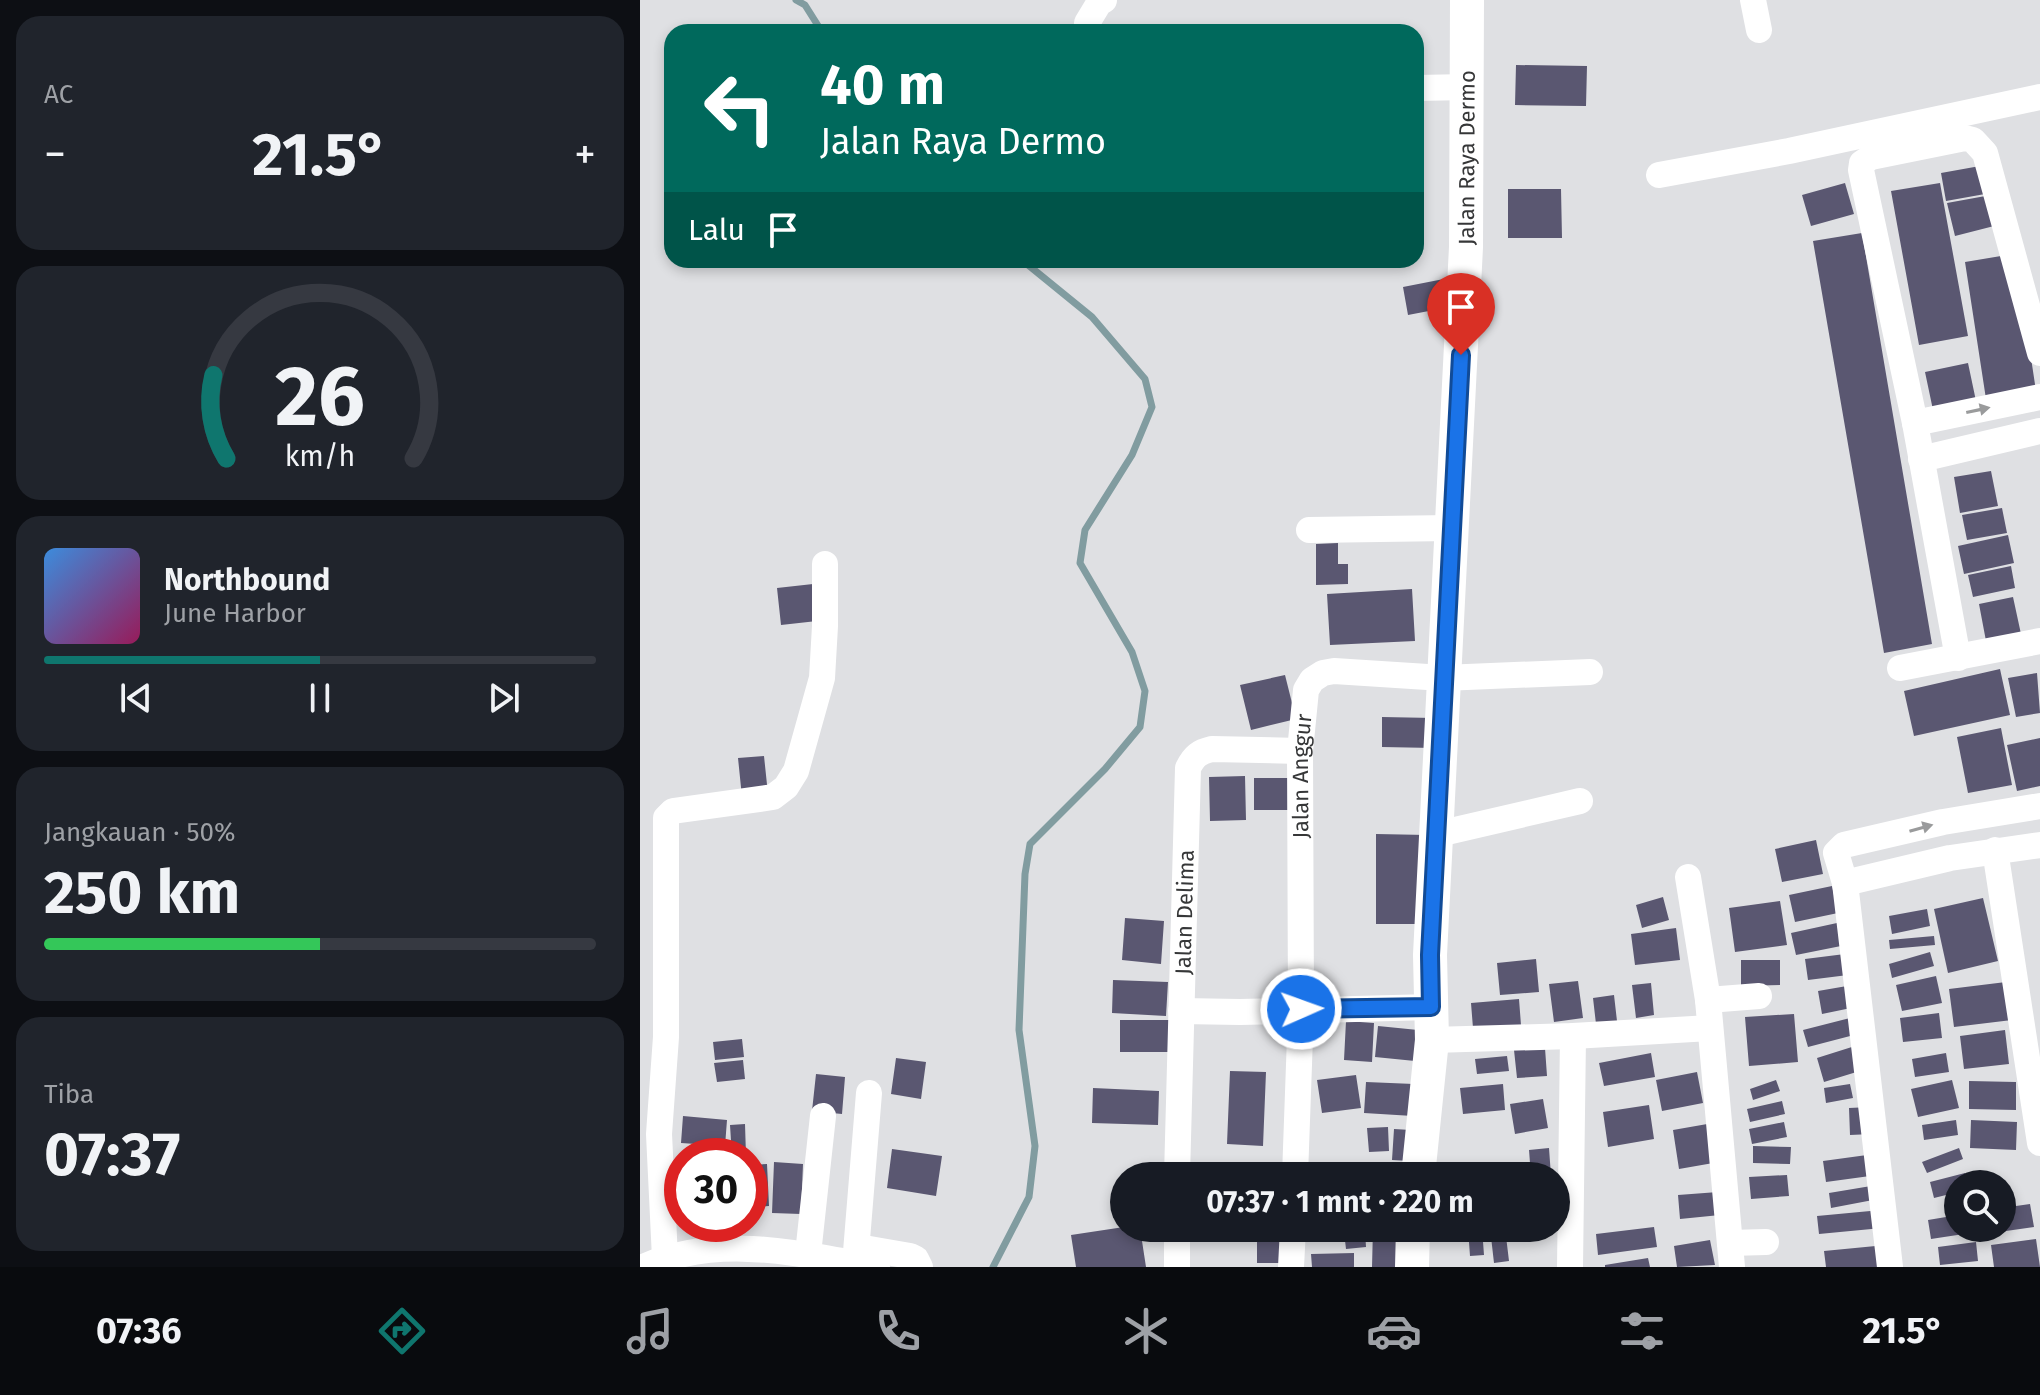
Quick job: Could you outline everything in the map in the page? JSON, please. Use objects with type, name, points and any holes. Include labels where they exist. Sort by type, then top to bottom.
[{"type":"street","points":[[1087,23],[1104,0]]},
{"type":"street","name":"Jalan Raya Dermo","points":[[1419,1162],[1432,1024],[1431,933],[1460,408],[1469,87],[1467,0]]},
{"type":"street","points":[[1753,0],[1759,30]]},
{"type":"street","points":[[1424,88],[1469,87]]},
{"type":"street","points":[[1659,175],[2040,97]]},
{"type":"street","points":[[1958,658],[1915,423],[1862,163],[1871,157],[1965,138],[1979,146],[1985,153],[2040,353]]},
{"type":"street","points":[[1915,423],[2040,397]]},
{"type":"street","points":[[1921,459],[2040,431]]},
{"type":"street","points":[[1309,530],[1451,528]]},
{"type":"street","points":[[825,564],[822,678],[796,771],[786,787],[773,797],[673,811],[666,818],[666,1037],[654,1262],[727,1247],[768,1258],[808,1254],[863,1259],[910,1256],[916,1259],[920,1267]]},
{"type":"street","points":[[1900,668],[2040,641]]},
{"type":"street","name":"Jalan Anggur","points":[[1296,1162],[1301,1009],[1300,751],[1306,690],[1312,680],[1334,671],[1443,678],[1590,672]]},
{"type":"street","name":"Jalan Delima","points":[[1177,1162],[1188,768],[1193,757],[1212,749],[1300,751]]},
{"type":"street","points":[[1438,834],[1580,801]]},
{"type":"street","points":[[1890,1267],[1845,883],[1836,853],[1844,845],[1943,822],[2040,806]]},
{"type":"street","points":[[1845,883],[1995,850],[2040,845]]},
{"type":"street","points":[[1995,850],[2040,1143]]},
{"type":"street","points":[[1688,877],[1708,1000],[1731,1255],[1766,1242]]},
{"type":"street","points":[[1708,1000],[1759,996]]},
{"type":"street","points":[[1181,1011],[1301,1009],[1573,1036],[1710,1028]]},
{"type":"street","points":[[1570,1267],[1573,1036]]},
{"type":"street","points":[[863,1259],[869,1093]]},
{"type":"street","points":[[808,1254],[823,1116]]},
{"type":"street","points":[[1177,1242],[1177,1267]]},
{"type":"street","points":[[1291,1267],[1292,1242]]},
{"type":"street","points":[[1412,1267],[1413,1242]]},
{"type":"building","points":[[1516,65],[1587,66],[1586,106],[1515,105]]},
{"type":"building","points":[[1980,166],[1985,194],[1946,201],[1941,173]]},
{"type":"building","points":[[1845,183],[1854,214],[1811,226],[1802,195]]},
{"type":"building","points":[[1940,183],[1968,336],[1919,345],[1891,191]]},
{"type":"building","points":[[1508,189],[1561,189],[1562,238],[1508,238]]},
{"type":"building","points":[[1991,195],[1998,225],[1955,236],[1947,203]]},
{"type":"building","points":[[1862,233],[1932,644],[1884,653],[1813,241]]},
{"type":"building","points":[[2007,255],[2020,285],[2036,391],[1986,399],[1965,262]]},
{"type":"building","points":[[1454,277],[1460,305],[1408,315],[1403,287]]},
{"type":"building","points":[[1968,363],[1976,401],[1933,410],[1925,372]]},
{"type":"building","points":[[1991,471],[1998,506],[1960,513],[1954,477]]},
{"type":"building","points":[[2002,508],[2007,533],[1967,540],[1962,515]]},
{"type":"building","points":[[2008,535],[2014,563],[1964,574],[1958,546]]},
{"type":"building","points":[[1338,543],[1338,564],[1348,564],[1348,584],[1316,585],[1316,544]]},
{"type":"building","points":[[2011,566],[2015,588],[1973,597],[1968,575]]},
{"type":"building","points":[[813,584],[817,621],[781,625],[777,588]]},
{"type":"building","points":[[1412,589],[1415,641],[1330,645],[1327,594]]},
{"type":"building","points":[[2013,597],[2021,634],[1986,641],[1979,604]]},
{"type":"building","points":[[2000,669],[2010,715],[1914,736],[1904,691]]},
{"type":"building","points":[[2037,673],[2040,713],[2016,717],[2008,678]]},
{"type":"building","points":[[1285,675],[1296,719],[1251,730],[1240,685]]},
{"type":"building","points":[[1382,717],[1434,718],[1434,748],[1382,747]]},
{"type":"building","points":[[2001,728],[2012,785],[1968,793],[1957,737]]},
{"type":"building","points":[[2040,738],[2040,786],[2017,791],[2007,745]]},
{"type":"building","points":[[764,756],[768,794],[742,797],[738,758]]},
{"type":"building","points":[[1245,776],[1246,820],[1210,821],[1209,777]]},
{"type":"building","points":[[1254,778],[1291,778],[1292,810],[1254,810]]},
{"type":"building","points":[[1376,834],[1427,835],[1427,924],[1376,924]]},
{"type":"building","points":[[1816,840],[1823,874],[1782,882],[1775,849]]},
{"type":"building","points":[[1832,886],[1838,913],[1795,922],[1789,895]]},
{"type":"building","points":[[1663,897],[1669,920],[1642,928],[1636,905]]},
{"type":"building","points":[[1983,898],[1998,961],[1948,973],[1934,909]]},
{"type":"building","points":[[1780,901],[1787,945],[1735,952],[1729,908]]},
{"type":"building","points":[[1927,909],[1930,926],[1892,934],[1889,916]]},
{"type":"building","points":[[1125,918],[1164,921],[1161,964],[1122,960]]},
{"type":"building","points":[[1837,923],[1841,946],[1796,955],[1791,933]]},
{"type":"building","points":[[1676,928],[1680,960],[1635,965],[1631,934]]},
{"type":"building","points":[[1934,936],[1935,945],[1890,949],[1889,940]]},
{"type":"building","points":[[1930,952],[1934,966],[1892,978],[1889,964]]},
{"type":"building","points":[[1845,954],[1848,975],[1808,980],[1805,959]]},
{"type":"building","points":[[1536,959],[1539,992],[1500,995],[1497,963]]},
{"type":"building","points":[[1741,960],[1780,960],[1780,985],[1741,986]]},
{"type":"building","points":[[1936,976],[1942,1003],[1902,1011],[1896,985]]},
{"type":"building","points":[[1113,980],[1168,982],[1166,1016],[1112,1013]]},
{"type":"building","points":[[1578,981],[1583,1018],[1554,1022],[1549,984]]},
{"type":"building","points":[[2006,982],[2012,1020],[1954,1027],[1949,989]]},
{"type":"building","points":[[1651,983],[1654,1015],[1636,1018],[1632,985]]},
{"type":"building","points":[[1847,986],[1851,1008],[1822,1014],[1818,991]]},
{"type":"building","points":[[1614,995],[1617,1021],[1596,1024],[1593,998]]},
{"type":"building","points":[[1519,999],[1521,1025],[1473,1028],[1471,1003]]},
{"type":"building","points":[[1939,1013],[1942,1038],[1903,1042],[1900,1018]]},
{"type":"building","points":[[1794,1014],[1798,1062],[1749,1066],[1745,1017]]},
{"type":"building","points":[[1850,1018],[1854,1035],[1808,1047],[1803,1030]]},
{"type":"building","points":[[1120,1020],[1170,1020],[1171,1052],[1120,1052]]},
{"type":"building","points":[[1346,1021],[1374,1023],[1372,1062],[1344,1060]]},
{"type":"building","points":[[1378,1026],[1418,1030],[1415,1061],[1375,1057]]},
{"type":"building","points":[[2005,1030],[2009,1064],[1964,1069],[1960,1036]]},
{"type":"building","points":[[742,1039],[744,1057],[715,1060],[713,1042]]},
{"type":"building","points":[[1855,1046],[1863,1070],[1824,1082],[1817,1058]]},
{"type":"building","points":[[1545,1048],[1547,1076],[1517,1078],[1514,1050]]},
{"type":"building","points":[[1651,1053],[1655,1077],[1604,1086],[1599,1063]]},
{"type":"building","points":[[1946,1053],[1949,1072],[1915,1077],[1912,1059]]},
{"type":"building","points":[[1507,1056],[1509,1071],[1477,1074],[1475,1059]]},
{"type":"building","points":[[896,1058],[926,1062],[921,1099],[891,1094]]},
{"type":"building","points":[[743,1060],[745,1079],[717,1082],[714,1063]]},
{"type":"building","points":[[1230,1071],[1266,1072],[1263,1146],[1227,1144]]},
{"type":"building","points":[[1697,1072],[1703,1103],[1662,1111],[1656,1080]]},
{"type":"building","points":[[816,1074],[845,1077],[842,1114],[812,1111]]},
{"type":"building","points":[[1356,1075],[1361,1108],[1322,1113],[1317,1080]]},
{"type":"building","points":[[1776,1080],[1780,1091],[1753,1100],[1750,1089]]},
{"type":"building","points":[[1952,1080],[1959,1108],[1918,1117],[1911,1089]]},
{"type":"building","points":[[1969,1081],[2016,1082],[2016,1110],[1969,1109]]},
{"type":"building","points":[[1366,1082],[1414,1084],[1413,1116],[1364,1113]]},
{"type":"building","points":[[1503,1084],[1505,1110],[1463,1114],[1460,1088]]},
{"type":"building","points":[[1850,1084],[1853,1098],[1826,1103],[1824,1088]]},
{"type":"building","points":[[1093,1088],[1159,1091],[1158,1125],[1092,1123]]},
{"type":"building","points":[[1543,1099],[1548,1128],[1515,1134],[1510,1104]]},
{"type":"building","points":[[1782,1101],[1785,1114],[1750,1122],[1747,1109]]},
{"type":"building","points":[[1649,1105],[1654,1139],[1608,1147],[1603,1112]]},
{"type":"building","points":[[1870,1107],[1872,1134],[1850,1135],[1849,1108]]},
{"type":"building","points":[[683,1116],[727,1120],[726,1138],[681,1138]]},
{"type":"building","points":[[1956,1120],[1958,1135],[1924,1140],[1922,1125]]},
{"type":"building","points":[[1971,1120],[2017,1122],[2016,1150],[1970,1148]]},
{"type":"building","points":[[1784,1122],[1787,1137],[1752,1144],[1749,1129]]},
{"type":"building","points":[[1713,1123],[1719,1162],[1679,1169],[1673,1130]]},
{"type":"building","points":[[745,1124],[745,1138],[731,1138],[730,1125]]},
{"type":"building","points":[[1388,1127],[1389,1151],[1369,1152],[1367,1128]]},
{"type":"building","points":[[1394,1129],[1411,1130],[1410,1161],[1392,1160]]},
{"type":"building","points":[[1753,1146],[1791,1147],[1790,1164],[1753,1163]]},
{"type":"building","points":[[1549,1148],[1550,1162],[1530,1162],[1529,1150]]},
{"type":"building","points":[[1959,1148],[1963,1159],[1927,1173],[1922,1162]]},
{"type":"building","points":[[892,1149],[942,1156],[936,1196],[887,1188]]},
{"type":"building","points":[[1867,1155],[1870,1176],[1826,1182],[1823,1161]]},
{"type":"building","points":[[774,1162],[803,1164],[801,1214],[772,1213]]},
{"type":"building","points":[[1787,1175],[1789,1196],[1751,1199],[1749,1177]]},
{"type":"building","points":[[1944,1178],[1944,1196],[1934,1198],[1930,1182]]},
{"type":"building","points":[[1871,1186],[1873,1200],[1831,1208],[1829,1193]]},
{"type":"building","points":[[1718,1192],[1720,1215],[1680,1219],[1678,1195]]},
{"type":"building","points":[[2030,1204],[2034,1227],[2016,1230],[2016,1206]]},
{"type":"building","points":[[1881,1210],[1882,1228],[1819,1234],[1817,1216]]},
{"type":"building","points":[[1944,1217],[1944,1237],[1931,1239],[1928,1220]]},
{"type":"building","points":[[1654,1227],[1657,1247],[1598,1255],[1596,1234]]},
{"type":"building","points":[[1110,1229],[1110,1242],[1142,1242],[1146,1267],[1076,1267],[1071,1235]]},
{"type":"building","points":[[2036,1239],[2040,1267],[1994,1267],[1991,1245]]},
{"type":"building","points":[[1710,1240],[1715,1265],[1677,1267],[1674,1246]]},
{"type":"building","points":[[1257,1242],[1284,1242],[1284,1263],[1257,1263]]},
{"type":"building","points":[[1345,1242],[1366,1242],[1366,1247],[1346,1249]]},
{"type":"building","points":[[1373,1242],[1406,1242],[1405,1267],[1372,1267]]},
{"type":"building","points":[[1469,1242],[1483,1242],[1484,1255],[1470,1256]]},
{"type":"building","points":[[1492,1242],[1507,1242],[1509,1261],[1494,1263]]},
{"type":"building","points":[[1976,1242],[1978,1261],[1940,1265],[1938,1247]]},
{"type":"building","points":[[1886,1245],[1880,1267],[1826,1267],[1824,1251]]},
{"type":"building","points":[[1354,1253],[1354,1267],[1312,1267],[1311,1254]]},
{"type":"building","points":[[1648,1258],[1650,1267],[1605,1267],[1605,1265]]},
{"type":"waterway","points":[[796,0],[805,5],[817,24]]},
{"type":"waterway","points":[[993,1267],[1029,1197],[1035,1146],[1019,1030],[1025,874],[1030,844],[1105,769],[1140,727],[1145,691],[1132,652],[1080,563],[1085,530],[1132,455],[1152,407],[1145,379],[1092,317],[1032,268]]},
{"type":"route","points":[[1301,1009],[1431,1007],[1430,955],[1461,355]]}]
